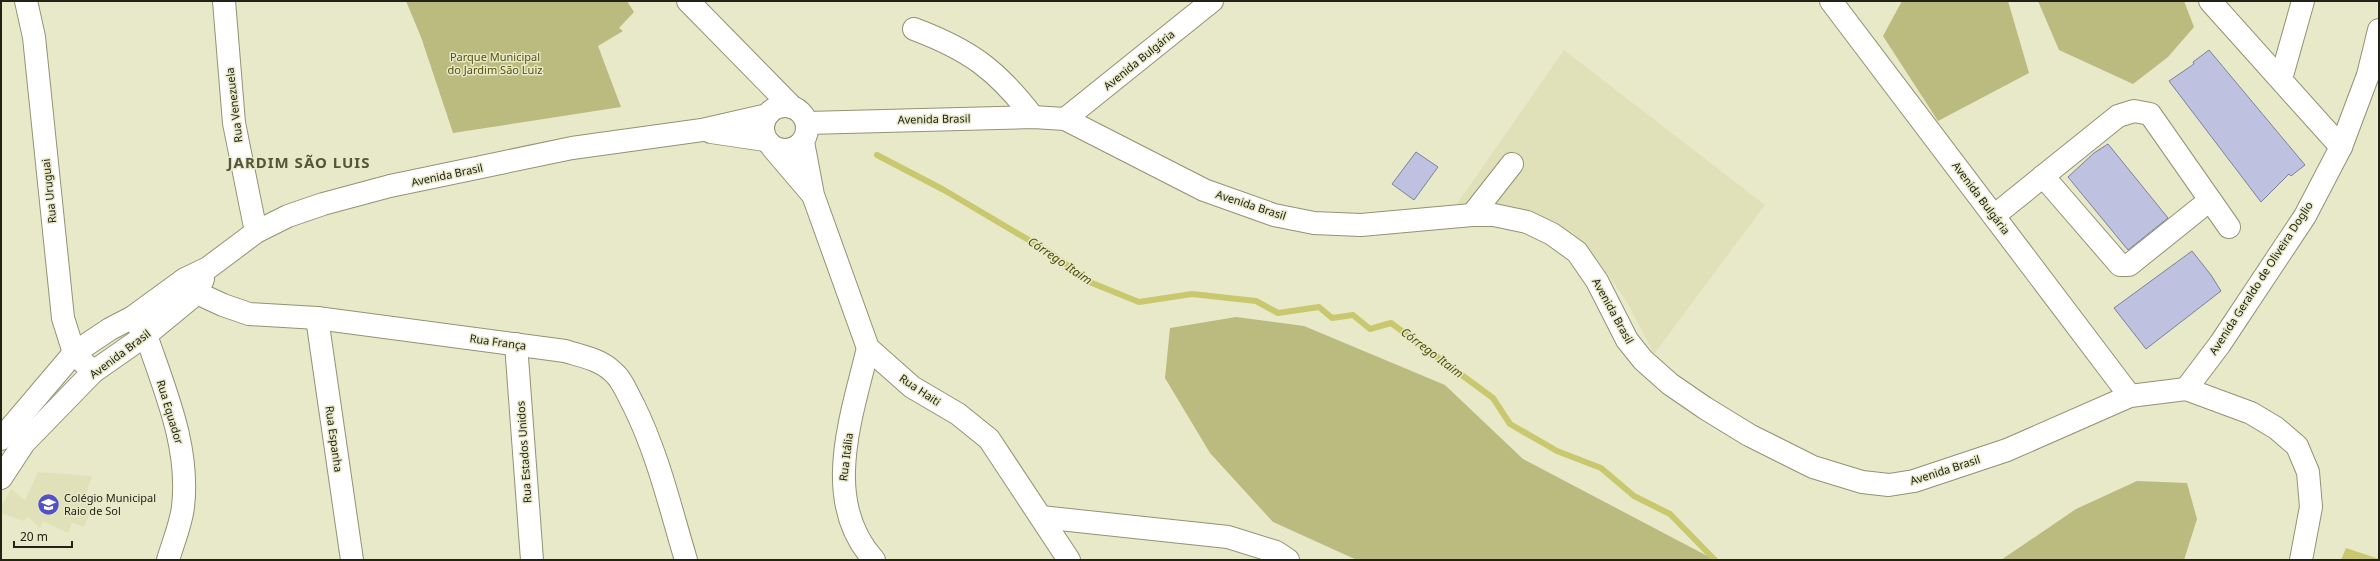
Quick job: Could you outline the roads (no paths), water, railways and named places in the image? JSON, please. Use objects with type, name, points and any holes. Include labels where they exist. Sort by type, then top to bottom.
[{"type":"street","name":"Rua Uruguai","points":[[26,1],[34,38],[63,318],[74,353],[93,372]]},
{"type":"street","name":"Rua Venezuela","points":[[224,1],[234,123],[256,232]]},
{"type":"street","points":[[688,1],[792,107],[803,114],[805,132],[794,149],[783,151],[768,144],[762,129],[767,115],[772,110],[782,106],[792,107]]},
{"type":"street","name":"Avenida Bulgária","points":[[1065,119],[1212,1]]},
{"type":"street","name":"Avenida Bulgária","points":[[1831,1],[1995,215],[2130,396]]},
{"type":"street","points":[[2210,1],[2341,146]]},
{"type":"street","points":[[2281,79],[2303,1]]},
{"type":"street","points":[[914,29],[940,39],[985,64],[1014,92],[1033,117]]},
{"type":"street","name":"Avenida Geraldo de Oliveira Doglio","points":[[2186,389],[2220,344],[2305,216],[2341,146],[2368,75],[2379,30]]},
{"type":"street","points":[[1995,215],[2118,116],[2134,111],[2150,114],[2229,227]]},
{"type":"street","name":"Avenida Brasil","points":[[1,478],[24,443],[93,372],[146,335],[208,268],[256,232],[288,216],[322,204],[390,186],[572,148],[702,130],[767,115]]},
{"type":"street","name":"Avenida Brasil","points":[[805,132],[1033,117],[1065,119],[1204,190],[1274,215],[1314,223],[1361,225],[1472,215],[1494,215],[1527,222],[1552,234],[1577,252],[1597,281],[1627,340],[1643,360],[1670,384],[1749,435],[1812,467],[1862,482],[1889,485],[1914,481],[2007,450],[2130,396],[2186,389],[2251,413],[2276,428],[2297,446],[2308,472],[2311,507],[2301,560]]},
{"type":"street","name":"Avenida Brasil","points":[[702,130],[768,144]]},
{"type":"street","name":"Rua Haiti","points":[[805,132],[813,194],[868,348],[912,386],[964,418],[989,439],[1069,560]]},
{"type":"street","name":"Rua Haiti","points":[[768,144],[813,194]]},
{"type":"street","points":[[1472,215],[1512,164]]},
{"type":"street","points":[[2043,176],[2120,265],[2129,265],[2210,200]]},
{"type":"street","name":"Avenida Brasil","points":[[1,439],[74,353],[110,329],[191,286]]},
{"type":"street","name":"Rua França","points":[[191,286],[222,305],[249,314],[317,318],[516,344],[565,351],[598,361],[613,371],[623,385],[643,424],[657,459],[686,560]]},
{"type":"street","name":"Rua Equador","points":[[133,317],[146,335],[179,433],[185,474],[183,508],[168,560]]},
{"type":"street","name":"Rua Espanha","points":[[317,318],[352,560]]},
{"type":"street","name":"Rua Estados Unidos","points":[[516,344],[532,560]]},
{"type":"street","name":"Rua Itália","points":[[868,348],[844,457],[843,489],[847,513],[862,546],[874,560]]},
{"type":"street","points":[[1041,517],[1228,537],[1276,552],[1288,560]]},
{"type":"waterway","name":"Córrego Itaim","points":[[877,155],[944,190],[1049,252],[1092,283],[1139,302],[1192,294],[1256,301],[1278,313],[1319,307],[1332,318],[1353,315],[1370,329],[1391,323],[1493,398],[1510,424],[1557,451],[1601,468],[1634,496],[1670,514],[1715,560]]},
{"type":"place","name":"Colégio Municipal Raio de Sol","points":[[48,504]]},
{"type":"district","name":"JARDIM SÃO LUIS","points":[[299,163]]},
{"type":"park label","name":"Parque Municipal do Jardim São Luiz","points":[[495,63]]}]
